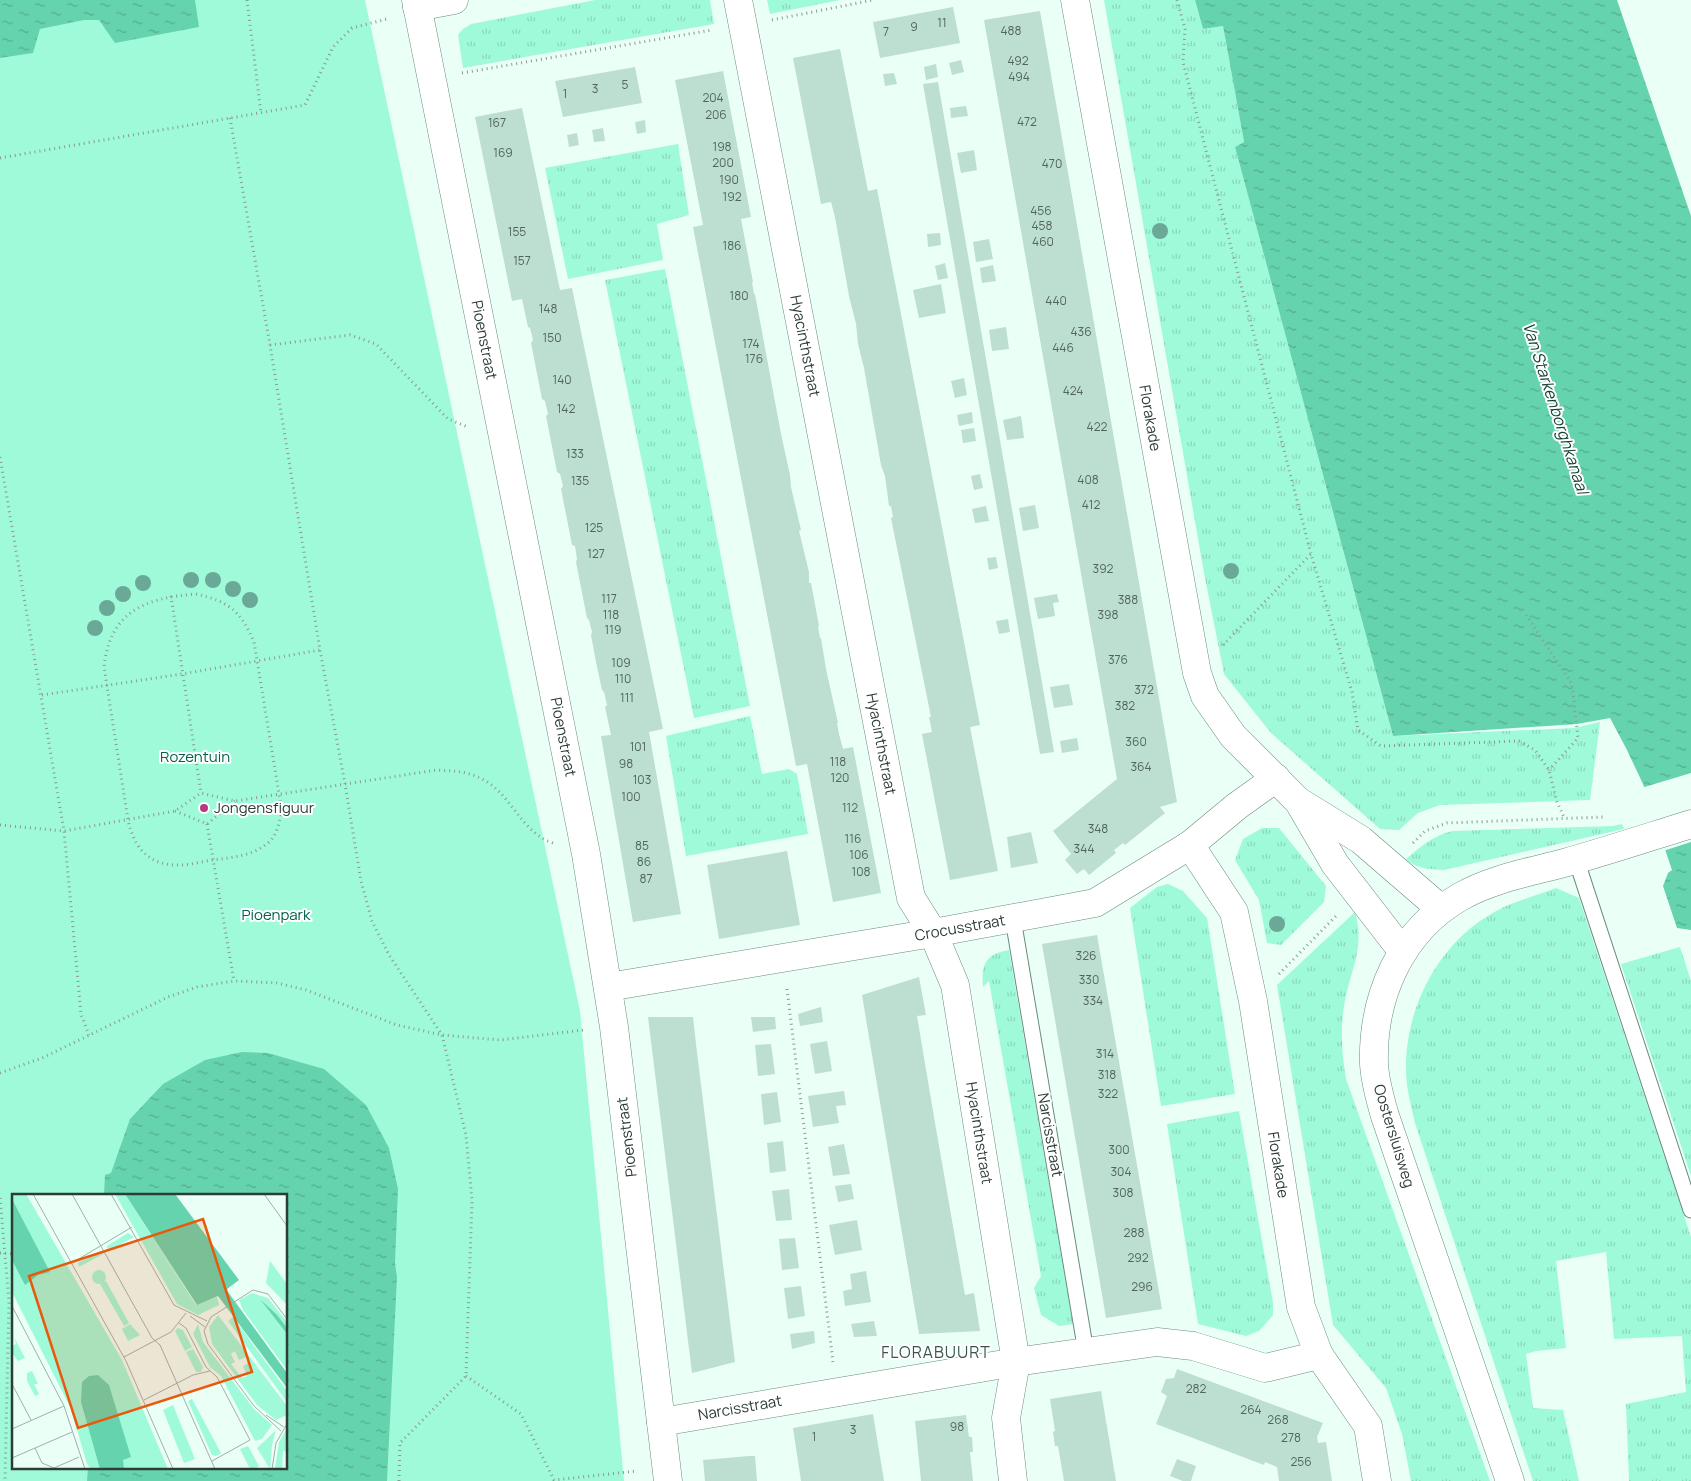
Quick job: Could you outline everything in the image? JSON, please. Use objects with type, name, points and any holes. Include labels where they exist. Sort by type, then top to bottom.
[{"type":"street","points":[[416,4],[454,0]]},
{"type":"street","name":"Florakade","points":[[1074,0],[1197,673],[1205,696],[1233,736],[1298,801],[1335,864],[1403,952]]},
{"type":"street","name":"Pioenstraat","points":[[416,4],[586,854],[614,1027],[668,1474]]},
{"type":"street","name":"Hyacinthstraat","points":[[740,13],[911,898],[933,933],[955,986],[1016,1362],[1006,1418],[1013,1481]]},
{"type":"street","name":"Crocusstraat","points":[[608,987],[933,933],[1095,903],[1190,845],[1237,806],[1276,778]]},
{"type":"street","name":"Florakade","points":[[1298,801],[1361,840],[1442,909]]},
{"type":"street","name":"Oostersluisweg","points":[[1510,1481],[1390,1132],[1378,1090],[1374,1065],[1375,1047],[1379,1012],[1385,989],[1403,952],[1423,925],[1461,896],[1483,886],[1691,824]]},
{"type":"street","name":"Florakade","points":[[1190,845],[1234,912],[1253,1001],[1301,1307],[1319,1355],[1368,1426],[1377,1481]]},
{"type":"street","name":"Narcisstraat","points":[[661,1422],[1016,1362],[1157,1342],[1194,1346],[1265,1368],[1319,1355]]},
{"type":"lane","points":[[1576,859],[1691,1210]]},
{"type":"lane","name":"Narcisstraat","points":[[1013,918],[1086,1352]]},
{"type":"path","points":[[248,0],[261,113]]},
{"type":"path","points":[[432,78],[740,13],[873,0]]},
{"type":"path","points":[[1177,0],[1185,29],[1183,62],[1311,554],[1352,692],[1358,730],[1381,746],[1519,740],[1535,750],[1550,770],[1557,802],[1565,819]]},
{"type":"path","points":[[0,158],[305,105],[332,47],[352,28],[391,18],[416,4]]},
{"type":"path","points":[[230,118],[361,881],[372,921],[389,955],[442,1035],[466,1135],[472,1200],[466,1376],[400,1443],[399,1481]]},
{"type":"path","points":[[270,345],[350,334],[376,344],[448,419],[469,428],[501,424]]},
{"type":"path","points":[[0,457],[64,831],[81,1014],[89,1035]]},
{"type":"path","points":[[1197,673],[1311,554]]},
{"type":"path","points":[[196,594],[215,598],[234,609],[248,627],[258,660],[282,812],[277,830],[269,841],[255,852],[243,855],[180,865],[167,864],[149,858],[140,850],[132,836],[128,820],[104,666],[105,654],[110,638],[120,621],[146,604],[171,596],[196,594]]},
{"type":"path","points":[[171,596],[201,794]]},
{"type":"path","points":[[1526,615],[1572,684],[1578,738],[1550,770]]},
{"type":"path","points":[[42,695],[182,674],[320,650]]},
{"type":"path","points":[[0,825],[64,831],[175,811],[201,794],[235,802],[437,770],[465,772],[484,779],[498,791],[528,827],[548,842],[586,854]]},
{"type":"path","points":[[206,824],[235,802]]},
{"type":"path","points":[[175,811],[206,824]]},
{"type":"path","points":[[206,824],[234,981]]},
{"type":"path","points":[[783,958],[837,1392]]},
{"type":"path","points":[[0,1073],[42,1058],[168,997],[197,987],[234,981],[277,982],[306,990],[397,1025],[442,1035],[500,1040],[614,1027]]},
{"type":"path","points":[[0,1198],[9,1301],[5,1481]]},
{"type":"path","points":[[0,1253],[12,1254]]},
{"type":"path","points":[[466,1376],[521,1414],[554,1480],[668,1474]]},
{"type":"green space","name":"Pioenpark","points":[[0,0],[365,0],[580,1011],[624,1481],[0,1481]]},
{"type":"green space","points":[[595,0],[710,0],[714,24],[463,68],[458,35],[471,24]]},
{"type":"green space","points":[[767,0],[840,0],[770,14]]},
{"type":"green space","points":[[1104,0],[1195,0],[1203,29],[1223,26],[1244,142],[1235,147],[1393,736],[1574,728],[1600,722],[1590,800],[1440,805],[1418,813],[1399,830],[1380,829],[1271,733],[1224,674],[1204,573]]},
{"type":"green space","points":[[678,144],[689,215],[657,224],[663,260],[568,279],[545,168]]},
{"type":"green space","points":[[665,269],[750,706],[694,718],[605,280]]},
{"type":"green space","points":[[750,716],[762,774],[789,769],[797,774],[808,834],[686,856],[666,736]]},
{"type":"green space","points":[[1622,824],[1624,829],[1444,870],[1419,867],[1406,859],[1422,845],[1453,831],[1613,826]]},
{"type":"green space","points":[[1262,828],[1279,828],[1326,886],[1324,902],[1281,945],[1267,943],[1259,900],[1235,860],[1243,839]]},
{"type":"green space","points":[[1168,884],[1183,891],[1207,918],[1235,1094],[1161,1106],[1130,908],[1157,887]]},
{"type":"green space","points":[[1556,888],[1579,898],[1691,1237],[1691,1481],[1629,1481],[1626,1404],[1686,1392],[1682,1336],[1614,1339],[1606,1252],[1556,1261],[1566,1348],[1526,1354],[1533,1408],[1563,1410],[1579,1481],[1533,1481],[1410,1103],[1406,1070],[1407,1045],[1420,997],[1431,975],[1462,936],[1481,921],[1508,905]]},
{"type":"green space","points":[[1355,912],[1358,925],[1358,949],[1346,994],[1342,1025],[1346,1079],[1490,1481],[1411,1481],[1402,1434],[1386,1388],[1333,1325],[1277,985]]},
{"type":"green space","points":[[1680,947],[1691,981],[1691,1176],[1621,964]]},
{"type":"green space","points":[[1009,950],[1073,1324],[1059,1326],[1041,1315],[1034,1288],[1041,1276],[989,981],[983,987],[983,972],[987,961],[995,954]]},
{"type":"green space","points":[[1239,1111],[1273,1303],[1273,1315],[1259,1331],[1246,1336],[1198,1324],[1167,1124]]},
{"type":"water","points":[[0,0],[195,0],[199,27],[115,43],[99,20],[84,20],[40,29],[33,53],[0,58]]},
{"type":"water","name":"Van Starkenborghkanaal","points":[[1195,0],[1617,0],[1691,216],[1691,930],[1677,928],[1663,886],[1668,873],[1672,870],[1643,784],[1610,718],[1577,724],[1393,736],[1235,147],[1244,142],[1223,26],[1203,29]]},
{"type":"water","points":[[242,1052],[268,1053],[324,1069],[366,1105],[389,1148],[398,1189],[395,1263],[397,1277],[387,1481],[87,1481],[88,1468],[288,1468],[288,1194],[104,1194],[105,1175],[111,1173],[130,1119],[163,1084],[205,1060]]},
{"type":"pier","points":[[1691,773],[1691,842],[1663,851],[1641,788]]},
{"type":"building","points":[[953,7],[960,43],[880,58],[873,22]]},
{"type":"building","points":[[1040,11],[1177,802],[1160,807],[1165,813],[1125,845],[1123,843],[1114,850],[1116,853],[1089,875],[1084,869],[1077,874],[1065,860],[1071,854],[1053,831],[1117,779],[984,20]]},
{"type":"building","points":[[840,49],[868,191],[877,189],[980,725],[970,727],[998,871],[950,880],[922,734],[932,732],[929,717],[931,717],[891,518],[893,517],[891,506],[889,506],[885,476],[881,465],[835,217],[831,202],[821,204],[793,58]]},
{"type":"building","points":[[961,60],[964,72],[952,75],[949,63]]},
{"type":"building","points":[[936,64],[938,77],[926,80],[924,67]]},
{"type":"building","points":[[635,67],[642,103],[563,117],[555,81]]},
{"type":"building","points":[[723,71],[751,217],[741,219],[791,487],[801,530],[799,531],[809,572],[809,583],[811,583],[839,734],[843,749],[853,747],[881,893],[833,902],[807,764],[796,766],[693,227],[703,225],[675,80]]},
{"type":"building","points":[[894,73],[897,84],[885,86],[883,74]]},
{"type":"building","points":[[938,82],[1054,752],[1040,754],[923,84]]},
{"type":"building","points":[[966,106],[968,116],[951,118],[950,108]]},
{"type":"building","points":[[522,108],[560,290],[572,288],[663,729],[649,732],[681,914],[633,922],[601,736],[611,735],[605,707],[607,705],[596,662],[592,632],[587,618],[576,562],[575,546],[572,545],[561,489],[563,486],[560,474],[557,472],[546,416],[548,414],[545,401],[542,399],[531,343],[533,340],[522,299],[512,301],[475,117]]},
{"type":"building","points":[[645,120],[646,132],[637,134],[635,122]]},
{"type":"building","points":[[603,128],[605,141],[594,142],[592,130]]},
{"type":"building","points":[[577,133],[579,145],[569,147],[567,135]]},
{"type":"building","points":[[974,150],[977,170],[961,173],[957,153]]},
{"type":"building","points":[[940,233],[941,245],[928,247],[927,234]]},
{"type":"building","points":[[989,239],[993,259],[976,262],[973,242]]},
{"type":"building","points":[[945,263],[948,278],[938,280],[935,266]]},
{"type":"building","points":[[993,265],[996,281],[982,283],[980,268]]},
{"type":"building","points":[[941,284],[946,313],[919,318],[913,290]]},
{"type":"building","points":[[1006,327],[1009,349],[992,351],[989,330]]},
{"type":"building","points":[[964,378],[967,395],[955,398],[951,381]]},
{"type":"building","points":[[972,412],[973,423],[959,426],[957,415]]},
{"type":"building","points":[[1021,416],[1024,438],[1007,440],[1003,420]]},
{"type":"building","points":[[974,428],[976,441],[963,443],[961,430]]},
{"type":"building","points":[[980,474],[983,488],[974,490],[971,476]]},
{"type":"building","points":[[1035,505],[1039,528],[1023,531],[1019,508]]},
{"type":"building","points":[[986,506],[989,521],[975,523],[972,509]]},
{"type":"building","points":[[996,557],[998,568],[989,570],[987,558]]},
{"type":"building","points":[[1057,594],[1059,602],[1053,603],[1055,616],[1038,619],[1034,598]]},
{"type":"building","points":[[1008,619],[1010,632],[999,634],[996,621]]},
{"type":"building","points":[[1069,684],[1073,705],[1054,708],[1050,687]]},
{"type":"building","points":[[1077,738],[1079,750],[1062,753],[1060,741]]},
{"type":"building","points":[[1031,832],[1038,863],[1011,868],[1007,837]]},
{"type":"building","points":[[787,851],[800,925],[719,939],[707,865]]},
{"type":"building","points":[[1097,935],[1162,1309],[1106,1318],[1042,944]]},
{"type":"building","points":[[919,977],[926,1015],[917,1016],[934,1117],[965,1295],[974,1293],[980,1331],[919,1334],[862,995]]},
{"type":"building","points":[[821,1007],[823,1022],[800,1026],[798,1014]]},
{"type":"building","points":[[648,1017],[693,1017],[735,1362],[692,1373]]},
{"type":"building","points":[[751,1017],[775,1017],[776,1029],[753,1032]]},
{"type":"building","points":[[827,1041],[832,1071],[815,1074],[810,1044]]},
{"type":"building","points":[[771,1044],[775,1074],[758,1076],[755,1045]]},
{"type":"building","points":[[844,1091],[846,1105],[836,1106],[839,1123],[813,1127],[808,1096]]},
{"type":"building","points":[[777,1092],[781,1122],[764,1125],[761,1094]]},
{"type":"building","points":[[783,1141],[786,1171],[770,1173],[767,1143]]},
{"type":"building","points":[[844,1144],[850,1174],[833,1176],[828,1147]]},
{"type":"building","points":[[851,1184],[854,1199],[838,1202],[835,1186]]},
{"type":"building","points":[[789,1189],[792,1220],[776,1221],[772,1191]]},
{"type":"building","points":[[857,1220],[862,1250],[835,1255],[829,1225]]},
{"type":"building","points":[[795,1238],[799,1268],[782,1270],[779,1239]]},
{"type":"building","points":[[866,1271],[871,1302],[845,1306],[843,1291],[852,1289],[850,1274]]},
{"type":"building","points":[[801,1286],[805,1316],[788,1319],[784,1288]]},
{"type":"building","points":[[874,1321],[877,1336],[854,1337],[851,1324]]},
{"type":"building","points":[[814,1331],[815,1343],[792,1349],[790,1334]]},
{"type":"building","points":[[1177,1369],[1323,1423],[1317,1437],[1318,1443],[1326,1442],[1332,1481],[1279,1481],[1277,1467],[1265,1462],[1264,1465],[1156,1424],[1167,1396],[1161,1392],[1166,1379],[1174,1378]]},
{"type":"building","points":[[1101,1391],[1116,1481],[1064,1481],[1058,1446],[1055,1446],[1053,1432],[1055,1431],[1050,1399]]},
{"type":"building","points":[[873,1414],[884,1481],[801,1481],[793,1428]]},
{"type":"building","points":[[966,1415],[969,1437],[972,1437],[973,1452],[970,1452],[973,1481],[921,1481],[915,1421]]},
{"type":"building","points":[[755,1456],[757,1481],[705,1481],[703,1460]]},
{"type":"building","points":[[1177,1459],[1196,1466],[1191,1481],[1183,1481],[1170,1476]]},
{"type":"place","name":"Jongensfiguur","points":[[204,808]]},
{"type":"district","name":"FLORABUURT","points":[[936,1352]]},
{"type":"park label","name":"Rozentuin","points":[[195,757]]}]
